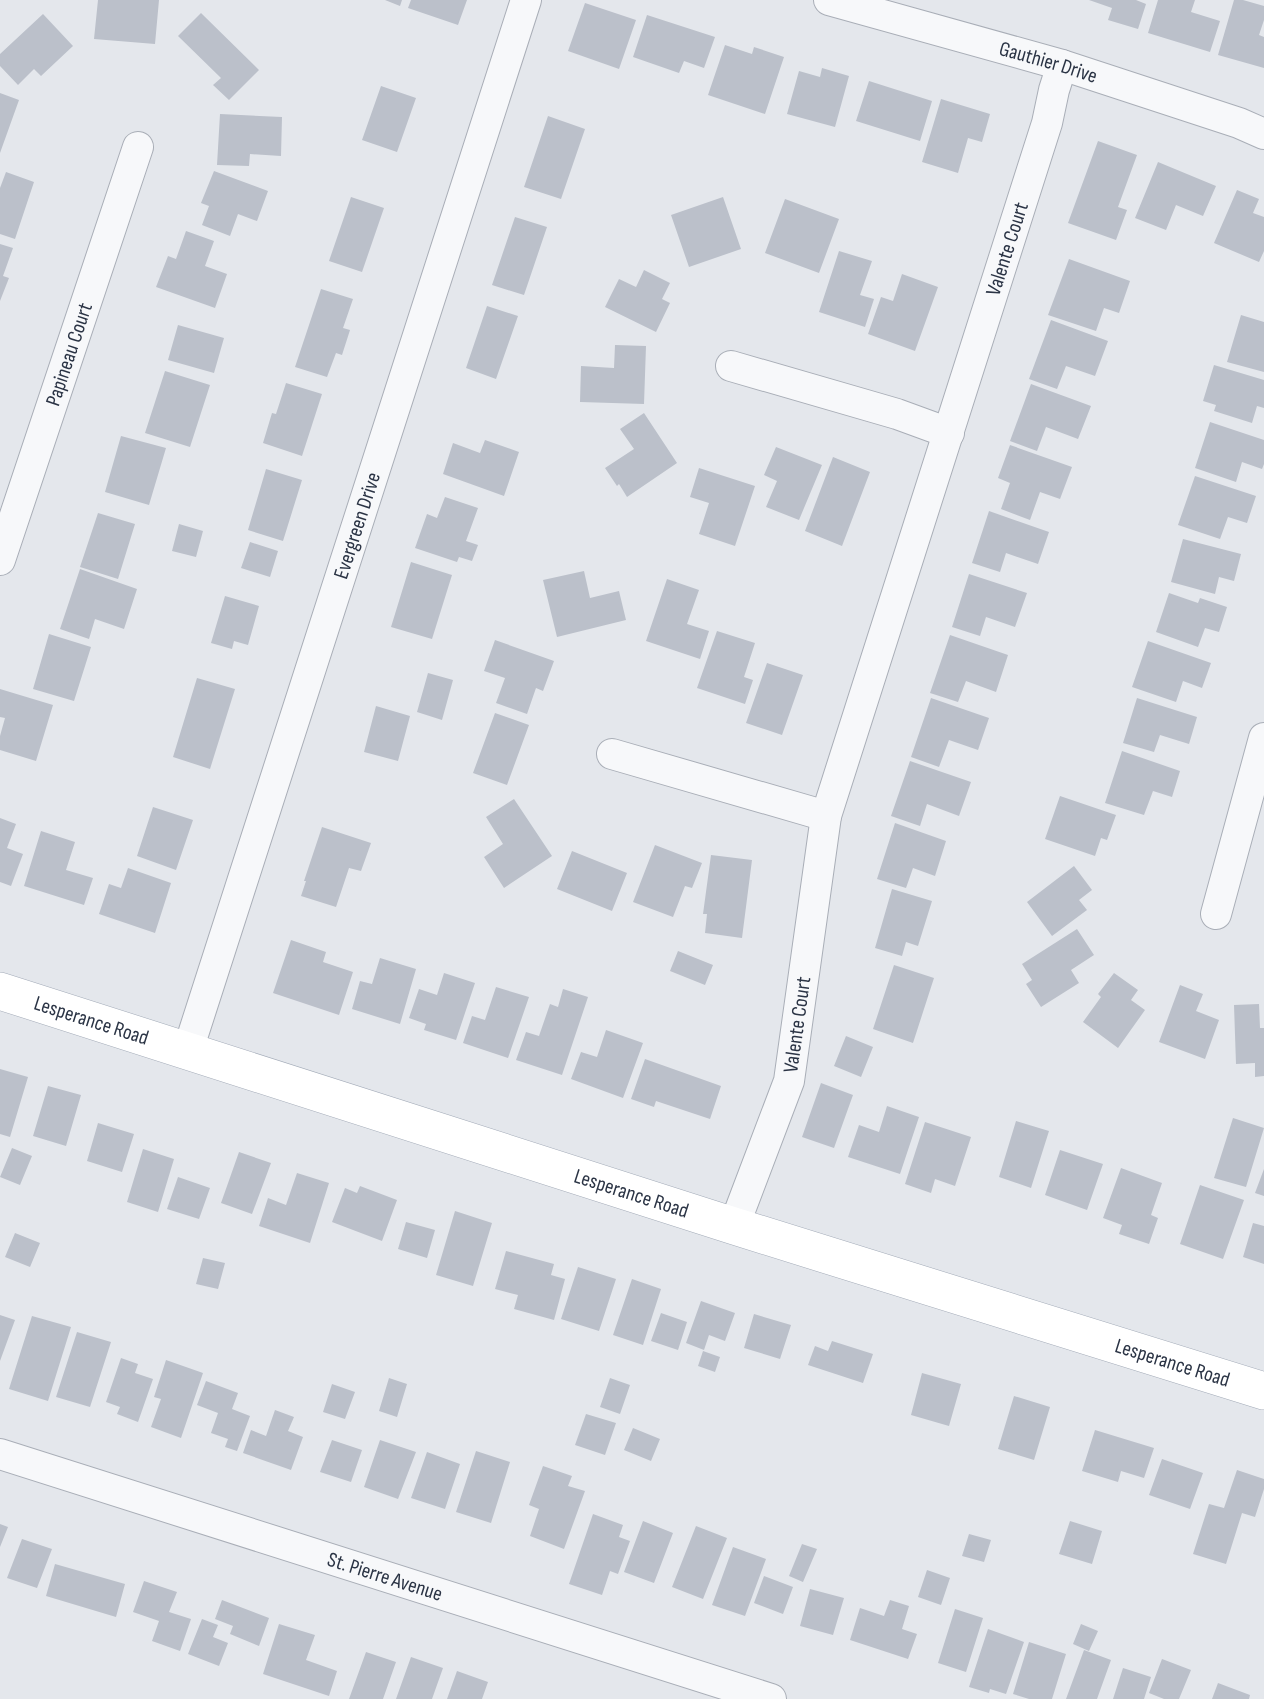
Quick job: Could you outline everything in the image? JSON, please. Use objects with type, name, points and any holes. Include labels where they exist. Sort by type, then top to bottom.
[{"type":"main road","name":"Lesperance Road","points":[[0,990],[734,1226],[1264,1391]]},
{"type":"street","name":"Evergreen Drive","points":[[188,1050],[526,0]]},
{"type":"street","name":"Gauthier Drive","points":[[829,0],[1062,65],[1264,134]]},
{"type":"street","name":"Valente Court","points":[[734,1226],[789,1081],[826,816],[1047,123],[1062,65]]},
{"type":"street","name":"Papineau Court","points":[[0,560],[138,147]]},
{"type":"street","points":[[731,366],[897,414],[949,433]]},
{"type":"street","points":[[1216,914],[1264,737]]},
{"type":"street","points":[[612,754],[826,816]]},
{"type":"street","name":"St. Pierre Avenue","points":[[0,1454],[771,1699]]},
{"type":"building","points":[[98,0],[159,0],[155,44],[94,39]]},
{"type":"building","points":[[385,0],[402,0],[400,6]]},
{"type":"building","points":[[411,0],[467,0],[458,25],[408,8]]},
{"type":"building","points":[[1089,0],[1136,0],[1146,4],[1138,29],[1108,20],[1112,8]]},
{"type":"building","points":[[1158,0],[1195,0],[1191,12],[1220,21],[1210,52],[1148,33]]},
{"type":"building","points":[[1234,0],[1264,6],[1264,20],[1259,35],[1264,37],[1264,68],[1218,55]]},
{"type":"building","points":[[585,3],[636,20],[619,69],[568,51]]},
{"type":"building","points":[[201,13],[259,70],[229,100],[213,85],[221,78],[178,36]]},
{"type":"building","points":[[43,14],[73,46],[41,76],[34,69],[18,85],[0,66],[0,54]]},
{"type":"building","points":[[647,15],[715,37],[704,68],[684,61],[679,73],[633,57]]},
{"type":"building","points":[[725,45],[752,54],[754,47],[784,57],[765,114],[708,95]]},
{"type":"building","points":[[822,68],[849,76],[835,127],[787,114],[799,71],[820,77]]},
{"type":"building","points":[[869,81],[932,101],[920,141],[856,121]]},
{"type":"building","points":[[381,86],[416,98],[397,152],[362,140]]},
{"type":"building","points":[[0,93],[19,100],[0,153]]},
{"type":"building","points":[[941,99],[990,114],[982,142],[968,138],[958,173],[922,162]]},
{"type":"building","points":[[220,114],[282,117],[281,156],[250,154],[249,166],[217,165]]},
{"type":"building","points":[[548,116],[585,129],[561,199],[524,187]]},
{"type":"building","points":[[1098,141],[1137,155],[1118,207],[1127,210],[1116,240],[1068,223]]},
{"type":"building","points":[[1158,162],[1216,186],[1203,216],[1176,205],[1166,230],[1135,218]]},
{"type":"building","points":[[214,171],[268,191],[257,221],[238,214],[230,236],[202,225],[209,206],[201,203]]},
{"type":"building","points":[[6,172],[34,182],[15,239],[0,234],[0,188]]},
{"type":"building","points":[[1237,190],[1259,199],[1253,213],[1264,217],[1264,251],[1259,262],[1214,243]]},
{"type":"building","points":[[351,197],[384,208],[362,272],[329,261]]},
{"type":"building","points":[[723,197],[741,249],[689,267],[671,215]]},
{"type":"building","points":[[785,199],[839,219],[819,273],[765,253]]},
{"type":"building","points":[[515,217],[547,227],[524,295],[492,285]]},
{"type":"building","points":[[186,231],[214,241],[205,266],[227,274],[215,308],[156,287],[168,256],[176,259]]},
{"type":"building","points":[[0,244],[13,248],[3,276],[9,278],[0,301]]},
{"type":"building","points":[[839,251],[872,261],[860,295],[874,299],[865,327],[819,312]]},
{"type":"building","points":[[1069,259],[1130,281],[1119,313],[1104,308],[1096,331],[1048,315]]},
{"type":"building","points":[[644,270],[670,283],[662,299],[670,303],[656,332],[605,307],[619,279],[636,287]]},
{"type":"building","points":[[902,274],[938,287],[915,351],[868,334],[881,297],[893,301]]},
{"type":"building","points":[[321,289],[353,299],[343,328],[350,330],[342,355],[336,353],[327,377],[295,367]]},
{"type":"building","points":[[487,306],[518,316],[496,379],[466,368]]},
{"type":"building","points":[[1241,315],[1264,322],[1264,372],[1227,362]]},
{"type":"building","points":[[1051,320],[1108,341],[1095,376],[1066,366],[1057,389],[1029,379]]},
{"type":"building","points":[[178,325],[224,338],[214,373],[168,360]]},
{"type":"building","points":[[615,345],[646,346],[644,404],[580,402],[581,366],[614,368]]},
{"type":"building","points":[[1214,365],[1264,380],[1264,408],[1257,406],[1252,423],[1214,411],[1216,405],[1203,401]]},
{"type":"building","points":[[165,371],[210,385],[190,447],[145,433]]},
{"type":"building","points":[[286,383],[322,394],[302,456],[263,443],[272,413],[276,414]]},
{"type":"building","points":[[1031,384],[1091,406],[1078,439],[1046,427],[1037,451],[1010,441]]},
{"type":"building","points":[[644,413],[677,463],[627,497],[605,468],[634,449],[620,429]]},
{"type":"building","points":[[1210,422],[1264,440],[1262,469],[1242,462],[1236,482],[1195,468]]},
{"type":"building","points":[[121,436],[166,448],[149,505],[105,492]]},
{"type":"building","points":[[485,440],[519,452],[504,496],[443,474],[453,443],[480,453]]},
{"type":"building","points":[[1010,445],[1072,467],[1060,499],[1040,492],[1030,520],[1001,509],[1010,483],[998,478]]},
{"type":"building","points":[[776,447],[822,465],[799,520],[766,507],[777,481],[764,475]]},
{"type":"building","points":[[833,457],[870,472],[842,546],[805,531]]},
{"type":"building","points":[[699,468],[755,486],[735,546],[699,534],[709,503],[690,497]]},
{"type":"building","points":[[266,469],[302,480],[283,541],[248,530]]},
{"type":"building","points":[[1195,476],[1256,496],[1247,523],[1228,517],[1220,539],[1178,525]]},
{"type":"building","points":[[445,497],[478,508],[466,541],[478,545],[472,561],[459,557],[457,562],[415,548],[427,514],[437,518]]},
{"type":"building","points":[[989,511],[1049,532],[1038,564],[1006,553],[1000,572],[972,563]]},
{"type":"building","points":[[98,513],[135,524],[118,579],[80,567]]},
{"type":"building","points":[[179,524],[203,531],[196,557],[172,551]]},
{"type":"building","points":[[1183,539],[1241,554],[1234,581],[1219,577],[1215,594],[1171,582]]},
{"type":"building","points":[[250,542],[278,551],[270,577],[241,568]]},
{"type":"building","points":[[411,562],[452,575],[432,639],[391,627]]},
{"type":"building","points":[[80,569],[137,589],[124,629],[95,619],[89,639],[60,629]]},
{"type":"building","points":[[584,571],[590,598],[619,591],[626,620],[557,637],[543,580]]},
{"type":"building","points":[[969,574],[1027,593],[1015,627],[986,617],[980,636],[952,627]]},
{"type":"building","points":[[667,579],[699,590],[687,624],[709,631],[700,659],[646,641]]},
{"type":"building","points":[[1169,593],[1198,603],[1200,598],[1227,607],[1219,632],[1205,628],[1198,647],[1156,632]]},
{"type":"building","points":[[225,596],[259,606],[248,645],[234,641],[232,649],[211,643]]},
{"type":"building","points":[[717,631],[755,643],[744,677],[753,680],[745,704],[697,688]]},
{"type":"building","points":[[49,634],[91,647],[74,701],[33,689]]},
{"type":"building","points":[[950,635],[1008,655],[996,692],[966,681],[958,702],[930,693]]},
{"type":"building","points":[[495,640],[554,661],[543,691],[536,688],[527,714],[496,703],[505,678],[484,671]]},
{"type":"building","points":[[1148,641],[1211,663],[1202,688],[1183,681],[1176,702],[1132,687]]},
{"type":"building","points":[[767,663],[803,675],[782,735],[746,723]]},
{"type":"building","points":[[428,673],[453,680],[442,720],[417,712]]},
{"type":"building","points":[[197,678],[235,689],[210,769],[173,757]]},
{"type":"building","points":[[0,689],[53,705],[36,761],[0,750],[0,736],[5,718],[0,717]]},
{"type":"building","points":[[931,698],[989,718],[978,750],[949,740],[939,767],[911,757]]},
{"type":"building","points":[[1137,698],[1197,717],[1189,744],[1160,735],[1154,752],[1123,743]]},
{"type":"building","points":[[376,706],[410,716],[398,761],[364,752]]},
{"type":"building","points":[[495,713],[529,725],[507,785],[473,773]]},
{"type":"building","points":[[1122,751],[1180,771],[1172,797],[1153,791],[1144,815],[1105,803]]},
{"type":"building","points":[[910,761],[971,782],[959,816],[927,804],[920,826],[891,816]]},
{"type":"building","points":[[1060,796],[1116,815],[1107,840],[1101,838],[1095,856],[1045,839]]},
{"type":"building","points":[[514,799],[552,856],[504,888],[484,857],[503,844],[486,817]]},
{"type":"building","points":[[153,807],[193,820],[176,870],[137,856]]},
{"type":"building","points":[[0,818],[16,824],[7,848],[23,854],[11,886],[0,882]]},
{"type":"building","points":[[895,823],[946,841],[935,876],[913,868],[906,888],[877,879]]},
{"type":"building","points":[[322,827],[371,843],[361,871],[349,868],[336,907],[301,896]]},
{"type":"building","points":[[41,831],[75,842],[66,870],[93,878],[84,905],[24,886]]},
{"type":"building","points":[[655,845],[702,863],[692,888],[685,886],[673,917],[633,902]]},
{"type":"building","points":[[572,851],[627,873],[612,911],[557,889]]},
{"type":"building","points":[[711,855],[752,860],[742,938],[705,933],[707,914],[703,914]]},
{"type":"building","points":[[1074,866],[1092,890],[1079,900],[1087,910],[1052,936],[1027,902]]},
{"type":"building","points":[[128,868],[171,883],[155,933],[99,914],[109,884],[121,888]]},
{"type":"building","points":[[892,889],[932,901],[918,946],[906,942],[902,956],[875,948]]},
{"type":"building","points":[[1077,929],[1094,955],[1071,970],[1079,983],[1041,1007],[1026,984],[1032,980],[1022,964]]},
{"type":"building","points":[[291,940],[326,952],[323,962],[353,972],[339,1015],[273,993]]},
{"type":"building","points":[[678,951],[713,965],[705,985],[670,971]]},
{"type":"building","points":[[380,958],[416,969],[400,1024],[352,1009],[360,981],[372,984]]},
{"type":"building","points":[[894,965],[934,978],[913,1043],[873,1029]]},
{"type":"building","points":[[444,973],[475,983],[456,1040],[424,1030],[426,1024],[409,1018],[419,989],[437,995]]},
{"type":"building","points":[[1114,973],[1138,990],[1131,1000],[1145,1010],[1118,1048],[1083,1022],[1101,997],[1098,994]]},
{"type":"building","points":[[1180,985],[1203,994],[1196,1011],[1219,1020],[1205,1059],[1159,1042]]},
{"type":"building","points":[[496,987],[529,997],[508,1058],[463,1043],[472,1016],[485,1020]]},
{"type":"building","points":[[563,989],[588,997],[562,1075],[516,1060],[526,1032],[539,1036],[550,1004],[558,1007]]},
{"type":"building","points":[[1259,1004],[1260,1028],[1264,1028],[1264,1076],[1255,1077],[1255,1063],[1236,1064],[1234,1005]]},
{"type":"building","points":[[606,1030],[643,1043],[623,1098],[571,1079],[581,1052],[597,1057]]},
{"type":"building","points":[[846,1036],[873,1047],[861,1077],[834,1066]]},
{"type":"building","points":[[645,1059],[721,1086],[710,1119],[656,1101],[654,1107],[631,1099]]},
{"type":"building","points":[[0,1069],[28,1077],[10,1137],[0,1134]]},
{"type":"building","points":[[821,1083],[853,1095],[834,1148],[802,1137]]},
{"type":"building","points":[[48,1086],[81,1095],[66,1146],[33,1136]]},
{"type":"building","points":[[887,1106],[919,1117],[900,1174],[848,1157],[859,1125],[879,1132]]},
{"type":"building","points":[[1233,1118],[1264,1128],[1246,1187],[1214,1178]]},
{"type":"building","points":[[1016,1121],[1049,1131],[1031,1188],[999,1177]]},
{"type":"building","points":[[925,1122],[971,1137],[955,1186],[935,1179],[931,1193],[905,1184]]},
{"type":"building","points":[[98,1123],[134,1134],[122,1172],[87,1161]]},
{"type":"building","points":[[12,1148],[32,1156],[20,1185],[0,1177]]},
{"type":"building","points":[[143,1149],[174,1159],[158,1212],[127,1202]]},
{"type":"building","points":[[1060,1150],[1103,1164],[1087,1210],[1045,1195]]},
{"type":"building","points":[[239,1152],[271,1163],[252,1214],[221,1203]]},
{"type":"building","points":[[1121,1168],[1162,1183],[1151,1215],[1158,1218],[1149,1244],[1119,1234],[1122,1225],[1103,1218]]},
{"type":"building","points":[[1264,1169],[1264,1196],[1255,1193]]},
{"type":"building","points":[[297,1173],[329,1183],[310,1243],[259,1226],[268,1198],[286,1205]]},
{"type":"building","points":[[178,1177],[210,1188],[199,1219],[167,1209]]},
{"type":"building","points":[[1200,1185],[1244,1200],[1223,1259],[1180,1244]]},
{"type":"building","points":[[360,1186],[397,1200],[382,1241],[332,1222],[345,1188],[357,1193]]},
{"type":"building","points":[[455,1211],[492,1223],[473,1286],[436,1275]]},
{"type":"building","points":[[406,1222],[435,1230],[427,1258],[398,1249]]},
{"type":"building","points":[[1253,1223],[1264,1226],[1264,1264],[1243,1257]]},
{"type":"building","points":[[15,1233],[40,1243],[30,1267],[5,1257]]},
{"type":"building","points":[[506,1251],[554,1264],[551,1275],[565,1279],[554,1320],[514,1309],[518,1295],[495,1289]]},
{"type":"building","points":[[203,1258],[225,1263],[218,1289],[196,1284]]},
{"type":"building","points":[[578,1267],[616,1279],[599,1331],[561,1319]]},
{"type":"building","points":[[632,1279],[661,1289],[643,1345],[613,1335]]},
{"type":"building","points":[[701,1301],[735,1313],[725,1341],[709,1335],[704,1350],[686,1343]]},
{"type":"building","points":[[661,1313],[687,1322],[678,1350],[651,1341]]},
{"type":"building","points":[[754,1314],[791,1325],[780,1359],[744,1348]]},
{"type":"building","points":[[0,1315],[15,1320],[0,1361]]},
{"type":"building","points":[[32,1316],[71,1327],[48,1401],[9,1389]]},
{"type":"building","points":[[77,1332],[111,1342],[90,1407],[56,1397]]},
{"type":"building","points":[[832,1341],[873,1354],[863,1383],[808,1365],[815,1346],[828,1351]]},
{"type":"building","points":[[703,1351],[720,1357],[715,1372],[698,1366]]},
{"type":"building","points":[[121,1358],[138,1364],[135,1373],[153,1379],[138,1422],[117,1414],[120,1407],[106,1402]]},
{"type":"building","points":[[166,1360],[203,1373],[181,1438],[151,1427],[161,1399],[154,1397]]},
{"type":"building","points":[[922,1373],[961,1384],[949,1426],[911,1415]]},
{"type":"building","points":[[389,1378],[407,1384],[397,1417],[379,1411]]},
{"type":"building","points":[[610,1378],[630,1385],[620,1414],[600,1407]]},
{"type":"building","points":[[206,1381],[238,1393],[232,1409],[250,1416],[237,1451],[225,1447],[228,1439],[211,1433],[218,1413],[197,1405]]},
{"type":"building","points":[[332,1384],[355,1392],[345,1419],[323,1412]]},
{"type":"building","points":[[1014,1396],[1050,1407],[1034,1460],[998,1449]]},
{"type":"building","points":[[275,1410],[294,1417],[288,1431],[303,1437],[291,1470],[243,1453],[251,1430],[266,1436]]},
{"type":"building","points":[[586,1414],[616,1423],[605,1455],[575,1445]]},
{"type":"building","points":[[633,1428],[660,1439],[651,1461],[624,1450]]},
{"type":"building","points":[[1095,1430],[1154,1448],[1144,1478],[1121,1471],[1118,1482],[1082,1471]]},
{"type":"building","points":[[332,1440],[362,1450],[351,1482],[320,1472]]},
{"type":"building","points":[[380,1440],[416,1452],[398,1499],[364,1487]]},
{"type":"building","points":[[476,1451],[510,1462],[491,1523],[456,1512]]},
{"type":"building","points":[[427,1452],[460,1464],[445,1509],[411,1498]]},
{"type":"building","points":[[1162,1459],[1203,1473],[1190,1509],[1149,1495]]},
{"type":"building","points":[[543,1466],[572,1476],[568,1486],[585,1491],[564,1549],[530,1536],[539,1509],[529,1505]]},
{"type":"building","points":[[1237,1470],[1264,1479],[1264,1489],[1255,1517],[1242,1513],[1226,1564],[1193,1554],[1209,1504],[1224,1508]]},
{"type":"building","points":[[593,1514],[623,1525],[619,1537],[630,1541],[618,1574],[610,1571],[602,1595],[569,1584]]},
{"type":"building","points":[[643,1521],[673,1533],[654,1583],[624,1572]]},
{"type":"building","points":[[1070,1521],[1102,1531],[1092,1564],[1059,1554]]},
{"type":"building","points":[[0,1524],[8,1527],[0,1547]]},
{"type":"building","points":[[696,1526],[727,1538],[703,1599],[672,1587]]},
{"type":"building","points":[[969,1534],[991,1540],[984,1562],[962,1556]]},
{"type":"building","points":[[22,1539],[52,1549],[37,1588],[7,1578]]},
{"type":"building","points":[[802,1544],[817,1549],[803,1582],[789,1576]]},
{"type":"building","points":[[733,1547],[766,1559],[745,1616],[712,1605]]},
{"type":"building","points":[[55,1564],[125,1584],[116,1617],[46,1596]]},
{"type":"building","points":[[927,1570],[950,1578],[941,1605],[918,1597]]},
{"type":"building","points":[[764,1576],[793,1587],[783,1614],[754,1603]]},
{"type":"building","points":[[144,1581],[177,1592],[169,1612],[191,1619],[180,1651],[152,1641],[159,1621],[133,1612]]},
{"type":"building","points":[[810,1589],[844,1598],[833,1635],[800,1626]]},
{"type":"building","points":[[222,1600],[269,1618],[259,1646],[230,1634],[233,1626],[215,1619]]},
{"type":"building","points":[[890,1600],[909,1606],[902,1629],[917,1634],[908,1659],[850,1640],[860,1608],[884,1616]]},
{"type":"building","points":[[955,1609],[983,1618],[966,1672],[938,1663]]},
{"type":"building","points":[[202,1619],[218,1625],[213,1637],[228,1643],[219,1666],[188,1654]]},
{"type":"building","points":[[279,1624],[315,1635],[306,1660],[337,1671],[329,1696],[263,1674]]},
{"type":"building","points":[[1081,1624],[1098,1631],[1089,1651],[1073,1644]]},
{"type":"building","points":[[988,1629],[1024,1642],[1006,1694],[990,1689],[989,1693],[969,1687]]},
{"type":"building","points":[[1029,1642],[1066,1654],[1052,1699],[1029,1699],[1013,1694]]},
{"type":"building","points":[[1084,1650],[1111,1660],[1097,1699],[1066,1699]]},
{"type":"building","points":[[366,1652],[396,1662],[383,1699],[349,1699]]},
{"type":"building","points":[[411,1657],[443,1668],[432,1699],[396,1699]]},
{"type":"building","points":[[1162,1659],[1191,1670],[1179,1699],[1164,1699],[1149,1693]]},
{"type":"building","points":[[1123,1668],[1151,1677],[1144,1699],[1113,1699]]},
{"type":"building","points":[[457,1671],[488,1682],[482,1699],[447,1699]]},
{"type":"building","points":[[1218,1683],[1250,1695],[1249,1699],[1212,1699]]}]
